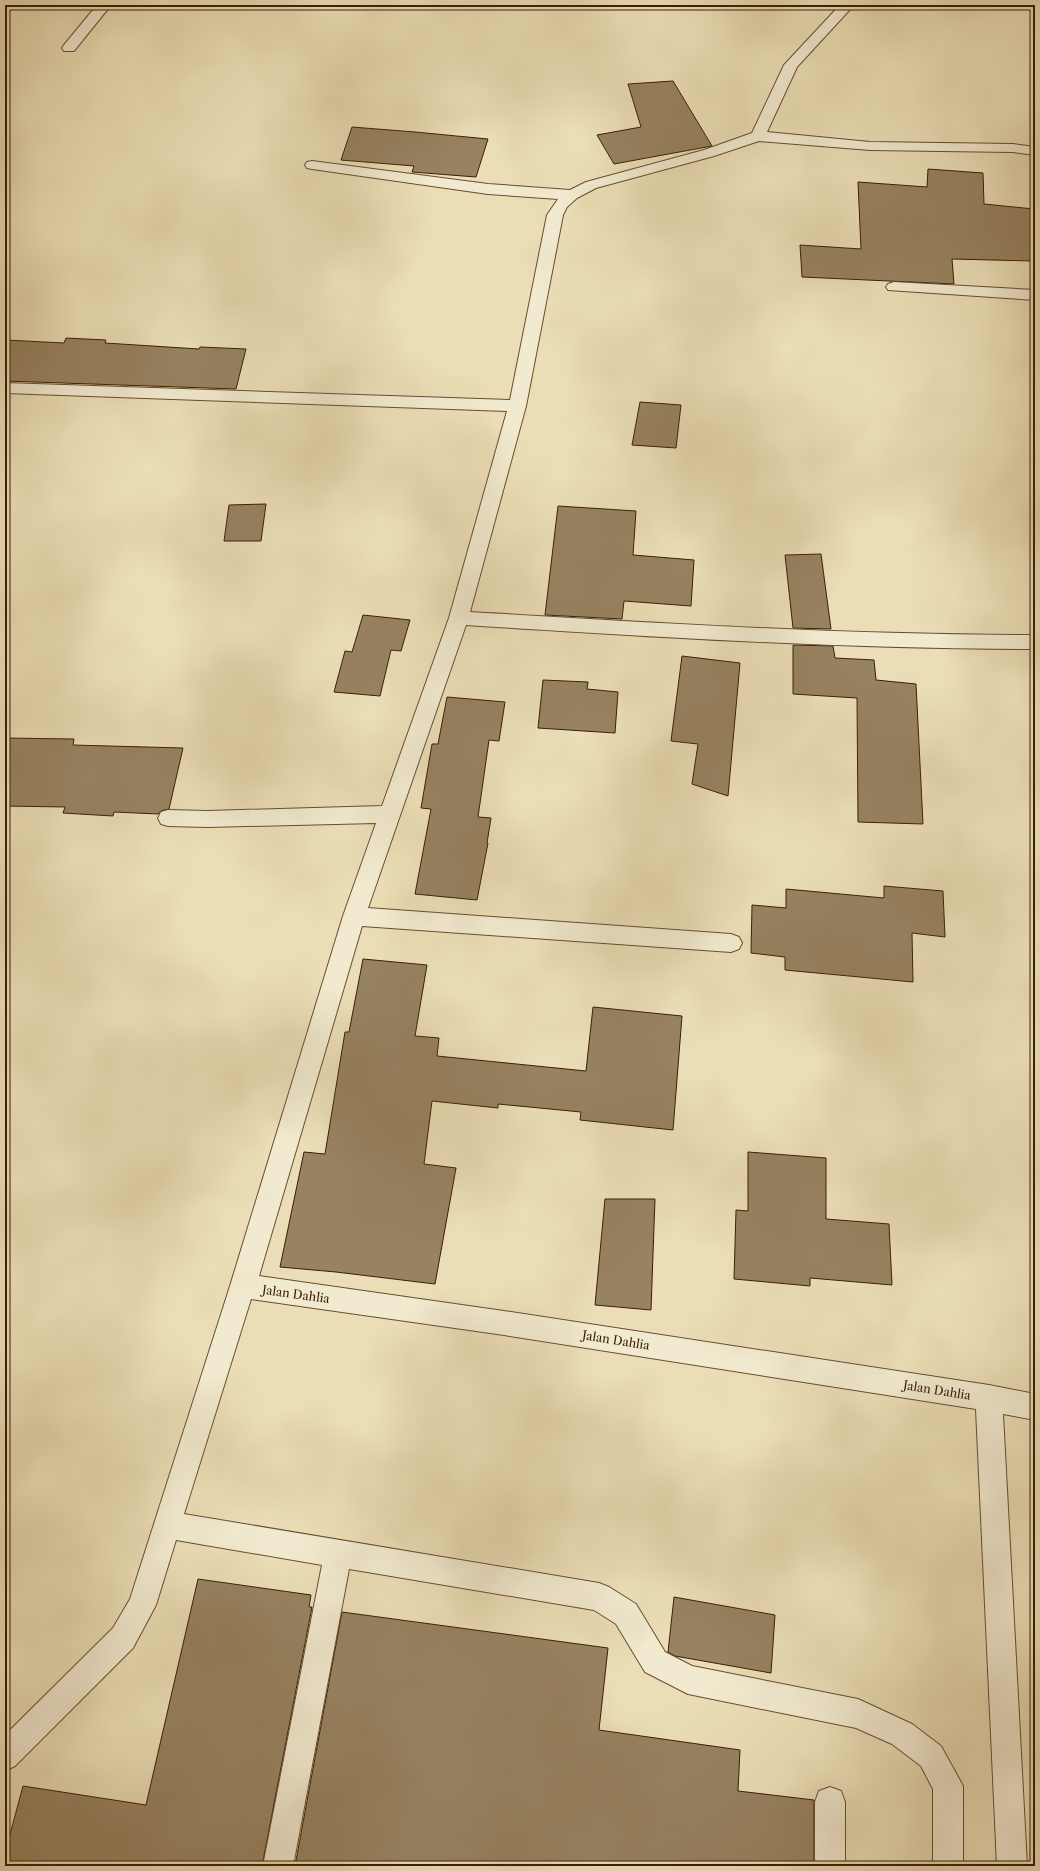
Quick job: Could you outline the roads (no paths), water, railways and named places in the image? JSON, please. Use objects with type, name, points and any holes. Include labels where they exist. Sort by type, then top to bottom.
[{"type":"street","points":[[69,48],[104,5]]},
{"type":"street","points":[[758,136],[791,65],[847,5]]},
{"type":"street","points":[[5,1756],[123,1638],[142,1605],[243,1286],[354,916],[391,814],[432,692],[460,618],[517,406],[555,215],[561,204],[572,195],[591,185],[709,153],[758,136],[870,146],[1018,148],[1035,150]]},
{"type":"street","points":[[312,165],[488,189],[572,195]]},
{"type":"street","points":[[894,287],[1035,295]]},
{"type":"street","points":[[5,388],[517,406]]},
{"type":"street","points":[[460,618],[644,629],[943,642],[1035,642]]},
{"type":"street","points":[[168,818],[207,819],[391,814]]},
{"type":"street","points":[[354,916],[731,943]]},
{"type":"street","name":"Jalan Dahlia","points":[[243,1286],[504,1323],[989,1398],[1035,1407]]},
{"type":"street","points":[[989,1398],[1012,1866]]},
{"type":"street","points":[[168,1525],[599,1596],[626,1614],[655,1662],[688,1680],[858,1714],[902,1734],[931,1756],[948,1786],[948,1866]]},
{"type":"street","points":[[278,1866],[338,1554]]},
{"type":"street","points":[[830,1802],[830,1866]]}]
